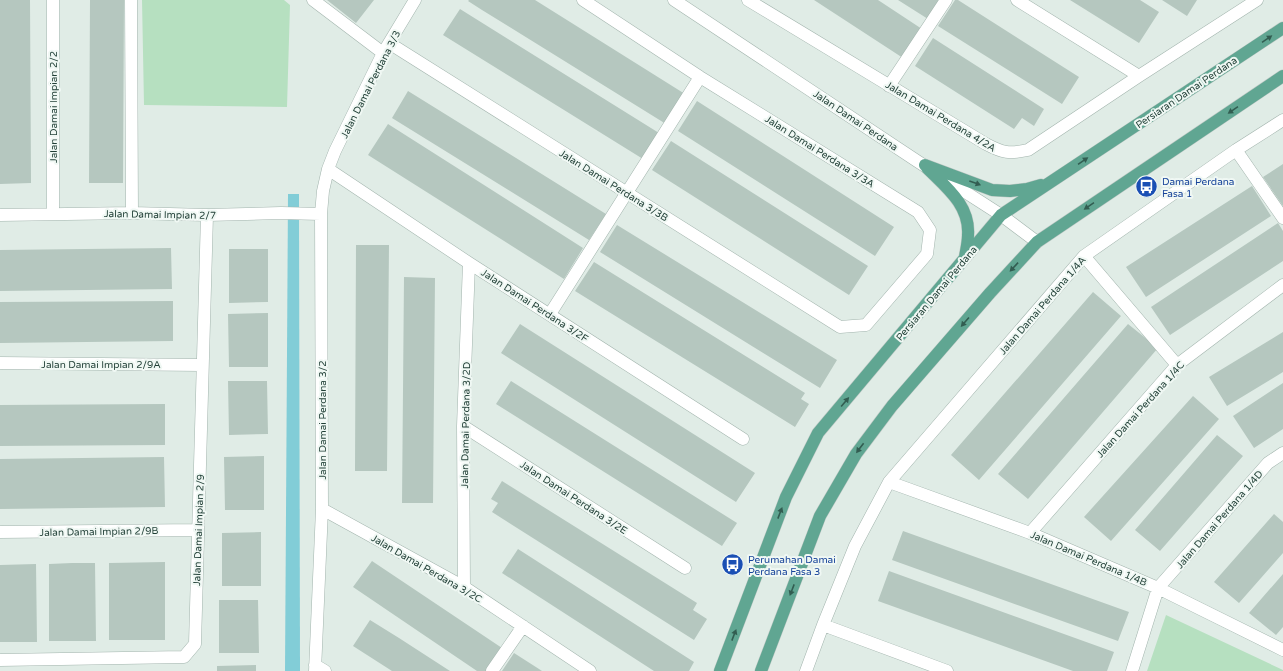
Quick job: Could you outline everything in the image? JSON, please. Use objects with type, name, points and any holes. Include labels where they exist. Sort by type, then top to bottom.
[{"type":"main road","name":"Persiaran Damai Perdana","points":[[720,671],[786,497],[818,433],[1001,215],[1283,28]]},
{"type":"main road","points":[[761,671],[820,516],[856,454],[892,406],[990,293],[1037,242],[1283,76]]},
{"type":"main road","points":[[925,165],[992,190],[1010,191],[1027,189],[1050,182]]},
{"type":"main road","points":[[925,165],[962,205],[968,234],[965,257]]},
{"type":"street","name":"Jalan Damai Impian 2/2","points":[[53,0],[53,214]]},
{"type":"street","points":[[131,0],[132,213]]},
{"type":"street","name":"Jalan Damai Perdana 3/3B","points":[[313,0],[386,48],[627,193],[840,327]]},
{"type":"street","name":"Jalan Damai Perdana 3/3","points":[[328,169],[335,151],[386,48],[415,0]]},
{"type":"street","name":"Jalan Damai Perdana 3/3A","points":[[583,0],[700,77],[918,212],[930,230],[927,254],[866,325],[840,327]]},
{"type":"street","name":"Jalan Damai Perdana 4/2A","points":[[748,0],[986,144],[1000,151],[1014,152],[1028,150],[1257,0]]},
{"type":"street","points":[[890,86],[946,0]]},
{"type":"street","points":[[1017,0],[1139,76]]},
{"type":"street","name":"Jalan Damai Perdana","points":[[678,1],[1001,215],[1037,242]]},
{"type":"street","points":[[550,314],[700,77]]},
{"type":"street","name":"Jalan Damai Perdana 1/4A","points":[[806,671],[823,625],[856,546],[889,482],[1084,256],[1236,150],[1283,120]]},
{"type":"street","points":[[1236,150],[1283,218]]},
{"type":"street","name":"Jalan Damai Perdana 3/2","points":[[318,669],[322,509],[321,214],[323,191],[328,169]]},
{"type":"street","name":"Jalan Damai Perdana 3/2F","points":[[328,169],[469,263],[743,439]]},
{"type":"street","name":"Jalan Damai Impian 2/7","points":[[0,215],[132,213],[207,215],[281,213],[321,214]]},
{"type":"street","name":"Jalan Damai Impian 2/9","points":[[0,660],[184,657],[195,644],[207,215]]},
{"type":"street","points":[[1084,256],[1177,365]]},
{"type":"street","name":"Jalan Damai Perdana 3/2D","points":[[464,587],[463,426],[469,263]]},
{"type":"street","name":"Jalan Damai Perdana 1/4C","points":[[1030,533],[1177,365],[1282,287]]},
{"type":"street","name":"Jalan Damai Impian 2/9A","points":[[0,364],[202,365]]},
{"type":"street","name":"Jalan Damai Perdana 3/2E","points":[[463,426],[685,568]]},
{"type":"street","name":"Jalan Damai Perdana 1/4D","points":[[1158,588],[1268,463],[1283,453]]},
{"type":"street","name":"Jalan Damai Perdana 1/4B","points":[[889,482],[1030,533],[1158,588],[1283,650]]},
{"type":"street","name":"Jalan Damai Perdana 3/2C","points":[[322,509],[464,587],[590,671]]},
{"type":"street","name":"Jalan Damai Impian 2/9B","points":[[0,532],[198,530]]},
{"type":"street","points":[[1132,671],[1158,588]]},
{"type":"street","points":[[823,625],[947,671]]},
{"type":"street","points":[[492,671],[523,626]]},
{"type":"green space","points":[[142,0],[284,0],[290,5],[287,107],[144,105]]},
{"type":"green space","points":[[1166,615],[1283,670],[1283,671],[1147,671]]},
{"type":"water","points":[[288,194],[299,194],[300,671],[285,671]]},
{"type":"building","points":[[0,0],[30,0],[31,183],[0,184]]},
{"type":"building","points":[[90,0],[124,0],[123,183],[89,183]]},
{"type":"building","points":[[327,0],[374,0],[356,23]]},
{"type":"building","points":[[535,0],[685,94],[666,124],[482,10],[468,1]]},
{"type":"building","points":[[814,0],[878,0],[922,29],[903,58]]},
{"type":"building","points":[[898,0],[940,0],[928,19]]},
{"type":"building","points":[[955,0],[958,0],[1079,77],[1062,104],[938,26]]},
{"type":"building","points":[[1070,0],[1140,0],[1159,12],[1139,43]]},
{"type":"building","points":[[1162,0],[1197,0],[1187,16]]},
{"type":"building","points":[[460,9],[659,133],[643,159],[443,35]]},
{"type":"building","points":[[933,38],[1044,109],[1034,126],[1022,118],[1014,129],[915,66]]},
{"type":"building","points":[[408,91],[606,214],[589,240],[392,118]]},
{"type":"building","points":[[697,101],[894,227],[875,256],[678,131]]},
{"type":"building","points":[[388,124],[583,248],[564,279],[368,155]]},
{"type":"building","points":[[671,141],[868,266],[849,295],[652,170]]},
{"type":"building","points":[[1283,164],[1283,206],[1263,177]]},
{"type":"building","points":[[1252,186],[1271,216],[1146,297],[1126,267]]},
{"type":"building","points":[[1278,223],[1283,231],[1283,261],[1170,335],[1151,307]]},
{"type":"building","points":[[617,225],[837,360],[820,388],[600,252]]},
{"type":"building","points":[[356,245],[389,245],[387,471],[355,471]]},
{"type":"building","points":[[171,248],[172,289],[0,291],[0,250]]},
{"type":"building","points":[[229,249],[268,249],[268,302],[229,303]]},
{"type":"building","points":[[594,262],[805,393],[801,399],[809,404],[795,427],[575,291]]},
{"type":"building","points":[[404,277],[435,278],[433,503],[402,503]]},
{"type":"building","points":[[1093,292],[1121,316],[979,480],[951,455]]},
{"type":"building","points":[[173,301],[173,341],[0,343],[0,302]]},
{"type":"building","points":[[268,313],[268,367],[229,367],[228,314]]},
{"type":"building","points":[[520,324],[755,473],[736,502],[501,353]]},
{"type":"building","points":[[1128,324],[1158,348],[1028,499],[998,474]]},
{"type":"building","points":[[1283,332],[1283,372],[1227,406],[1209,377]]},
{"type":"building","points":[[228,381],[267,381],[268,434],[229,435]]},
{"type":"building","points":[[511,381],[737,523],[722,546],[496,404]]},
{"type":"building","points":[[1283,383],[1283,429],[1254,448],[1233,416]]},
{"type":"building","points":[[1193,396],[1219,419],[1111,541],[1084,517]]},
{"type":"building","points":[[165,404],[165,445],[0,446],[0,405]]},
{"type":"building","points":[[1217,435],[1243,456],[1160,551],[1135,530]]},
{"type":"building","points":[[264,456],[264,510],[225,510],[224,457]]},
{"type":"building","points":[[164,457],[165,507],[0,509],[0,459]]},
{"type":"building","points":[[502,481],[697,603],[693,610],[707,619],[694,640],[492,512],[498,503],[491,499]]},
{"type":"building","points":[[1274,514],[1283,522],[1283,553],[1239,603],[1214,582]]},
{"type":"building","points":[[903,531],[1129,612],[1118,641],[892,560]]},
{"type":"building","points":[[261,532],[261,586],[222,586],[222,533]]},
{"type":"building","points":[[518,549],[694,662],[689,671],[654,671],[502,573]]},
{"type":"building","points":[[372,561],[502,648],[486,671],[477,671],[353,587]]},
{"type":"building","points":[[165,562],[165,640],[109,640],[109,563]]},
{"type":"building","points":[[95,563],[96,641],[49,641],[49,564]]},
{"type":"building","points":[[36,564],[37,642],[0,642],[0,565]]},
{"type":"building","points":[[889,571],[1114,652],[1107,671],[1073,671],[878,601]]},
{"type":"building","points":[[1283,574],[1283,627],[1276,635],[1249,613]]},
{"type":"building","points":[[219,600],[258,600],[259,653],[219,653]]},
{"type":"building","points":[[370,620],[450,671],[392,671],[353,646]]},
{"type":"building","points":[[514,653],[539,669],[542,671],[502,671]]},
{"type":"building","points":[[256,665],[256,671],[217,671],[217,666]]},
{"type":"place","name":"Damai Perdana Fasa 1","points":[[1147,187]]},
{"type":"place","name":"Perumahan Damai Perdana Fasa 3","points":[[733,565]]}]
